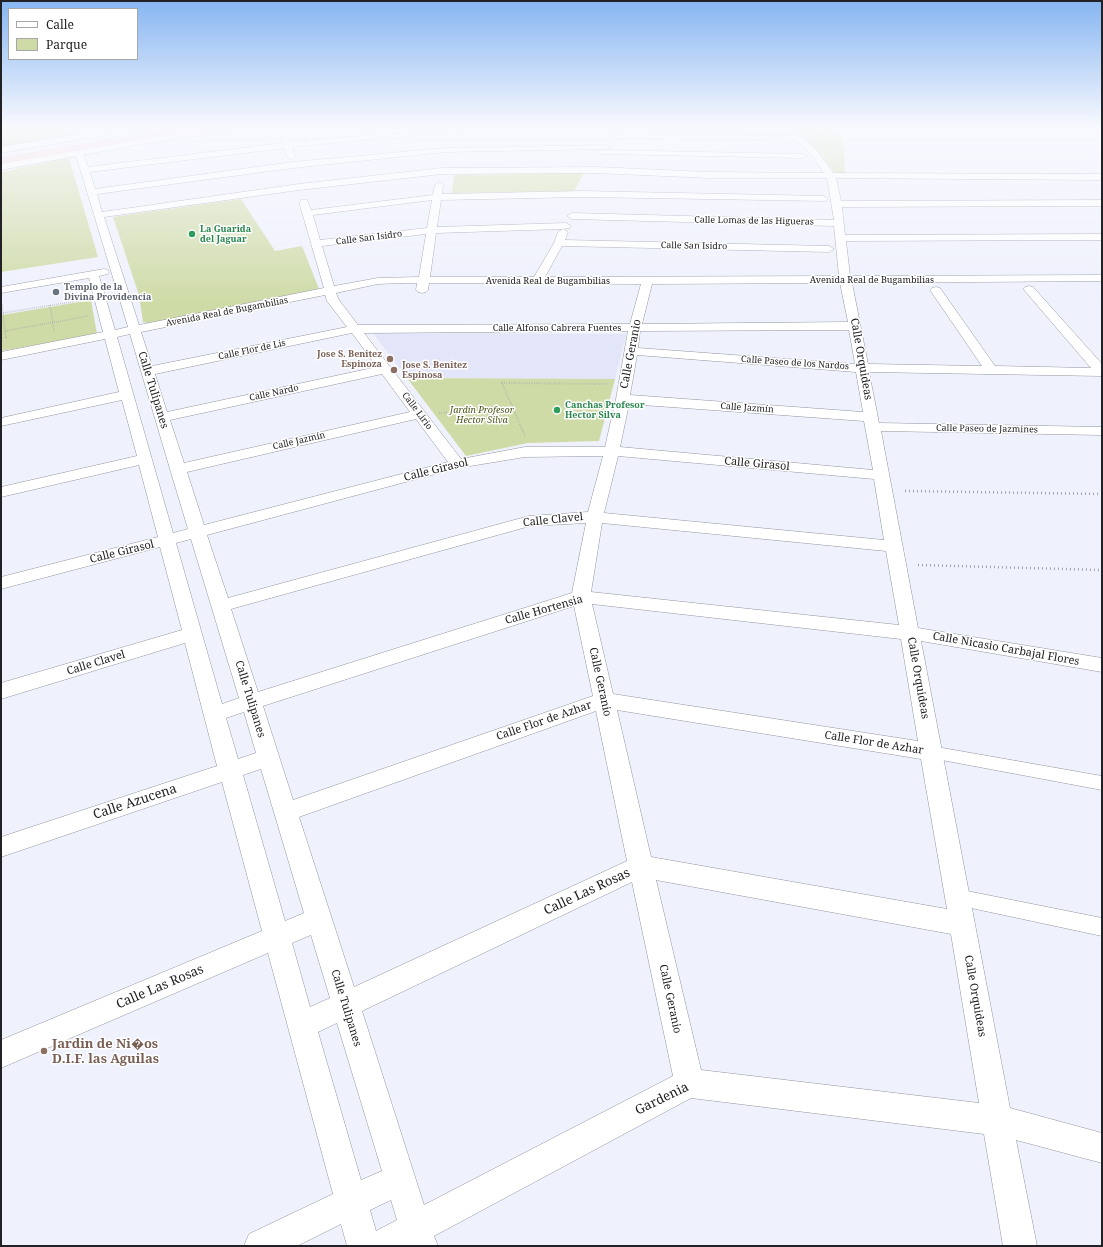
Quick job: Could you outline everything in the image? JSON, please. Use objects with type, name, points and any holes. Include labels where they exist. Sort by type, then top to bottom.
[{"type":"street","name":"Calle Tulipanes","points":[[89,184],[418,1237]]},
{"type":"street","points":[[92,192],[192,184]]},
{"type":"street","points":[[99,215],[255,184]]},
{"type":"street","points":[[299,184],[316,244],[336,297]]},
{"type":"street","points":[[422,285],[439,184]]},
{"type":"street","points":[[538,280],[560,243],[566,226],[588,184]]},
{"type":"street","points":[[741,184],[823,207]]},
{"type":"street","points":[[814,184],[823,207]]},
{"type":"street","points":[[823,207],[829,184]]},
{"type":"street","name":"Calle Orquideas","points":[[833,184],[841,238],[838,283],[855,326],[1020,1246]]},
{"type":"street","points":[[307,212],[437,197],[583,194],[823,207]]},
{"type":"street","points":[[837,204],[1102,204]]},
{"type":"street","name":"Calle Lomas de las Higueras","points":[[572,216],[823,207],[839,223]]},
{"type":"street","name":"Calle San Isidro","points":[[560,243],[829,253],[823,207]]},
{"type":"street","name":"Calle San Isidro","points":[[316,244],[432,230],[566,226]]},
{"type":"street","points":[[841,238],[1102,237]]},
{"type":"street","points":[[1,294],[116,270]]},
{"type":"street","points":[[93,274],[214,714],[364,1246]]},
{"type":"street","name":"Avenida Real de Bugambilias","points":[[1,365],[111,340],[336,297],[351,286],[378,281],[422,285],[646,286],[1102,278]]},
{"type":"street","name":"Avenida Real de Bugambilias","points":[[400,292],[422,285],[538,280],[646,286]]},
{"type":"street","name":"Avenida Real de Bugambilias","points":[[838,283],[936,290],[1102,289]]},
{"type":"street","name":"Calle Geranio","points":[[646,286],[635,327],[631,351],[618,391],[612,451],[595,516],[581,597],[689,1083]]},
{"type":"street","points":[[1029,289],[1102,372]]},
{"type":"street","points":[[936,290],[991,370]]},
{"type":"street","name":"Calle Lirio","points":[[336,297],[355,329],[457,464]]},
{"type":"street","name":"Calle Alfonso Cabrera Fuentes","points":[[355,329],[855,326]]},
{"type":"street","name":"Calle Flor de Lis","points":[[148,372],[355,329]]},
{"type":"street","name":"Avenida Real de Bugambilias","points":[[1,356],[111,340]]},
{"type":"street","name":"Calle Paseo de los Nardos","points":[[631,351],[862,368],[1102,372]]},
{"type":"street","name":"Calle Nardo","points":[[162,418],[386,369]]},
{"type":"street","name":"Calle Jazmín","points":[[618,391],[872,422]]},
{"type":"street","points":[[1,422],[127,395]]},
{"type":"street","name":"Calle Jazmín","points":[[178,469],[419,414]]},
{"type":"street","name":"Calle Paseo de Jazmines","points":[[872,422],[1102,432]]},
{"type":"street","name":"Calle Girasol","points":[[1,583],[457,464],[525,452],[612,451],[883,483]]},
{"type":"street","points":[[1,492],[145,459]]},
{"type":"street","name":"Calle Clavel","points":[[221,606],[528,521],[595,516],[896,555]]},
{"type":"street","name":"Calle Hortensia","points":[[214,714],[581,597],[910,633]]},
{"type":"street","name":"Calle Nicasio Carbajal Flores","points":[[910,633],[1102,665]]},
{"type":"street","name":"Calle Clavel","points":[[1,691],[192,634]]},
{"type":"street","name":"Calle Flor de Azhar","points":[[285,812],[604,700],[931,752]]},
{"type":"street","points":[[931,752],[1102,783]]},
{"type":"street","name":"Calle Azucena","points":[[1,847],[268,758]]},
{"type":"street","name":"Calle Las Rosas","points":[[302,1025],[641,866],[962,924]]},
{"type":"street","points":[[957,897],[1102,927]]},
{"type":"street","name":"Calle Las Rosas","points":[[1,1054],[318,919]]},
{"type":"street","name":"Gardenia","points":[[381,1246],[418,1237],[689,1083],[998,1120],[1102,1148]]},
{"type":"street","points":[[262,1246],[399,1179]]},
{"type":"path","points":[[1,294],[7,345]]},
{"type":"path","points":[[3,313],[100,297]]},
{"type":"path","points":[[50,305],[55,336]]},
{"type":"path","points":[[6,331],[89,316]]},
{"type":"path","points":[[528,443],[502,383],[618,391]]},
{"type":"path","points":[[419,414],[514,410]]},
{"type":"path","points":[[883,483],[1102,494]]},
{"type":"path","points":[[896,555],[1102,570]]},
{"type":"shaded area","points":[[373,333],[626,334],[615,379],[407,378]]},
{"type":"green space","points":[[1,184],[77,184],[98,257],[1,272]]},
{"type":"green space","points":[[453,184],[578,184],[574,191],[452,193]]},
{"type":"green space","name":"La Guarida del Jaguar","points":[[241,199],[275,251],[302,246],[319,289],[153,324],[143,322],[139,295],[113,217]]},
{"type":"green space","points":[[91,300],[97,334],[1,351],[1,311],[2,315]]},
{"type":"green space","name":"Jardín Profesor Hector Silva","points":[[407,378],[615,379],[599,441],[528,443],[466,456]]},
{"type":"place","name":"La Guarida del Jaguar","points":[[192,234]]},
{"type":"place","name":"Templo de la Divina Providencia","points":[[56,292]]},
{"type":"place","name":"Jose S. Benitez Espinoza","points":[[390,359]]},
{"type":"place","name":"Jose S. Benitez Espinosa","points":[[394,370]]},
{"type":"place","name":"Canchas Profesor Hector Silva","points":[[557,410]]},
{"type":"place","name":"Jardin de Ni�os D.I.F. las Aguilas","points":[[44,1051]]}]
